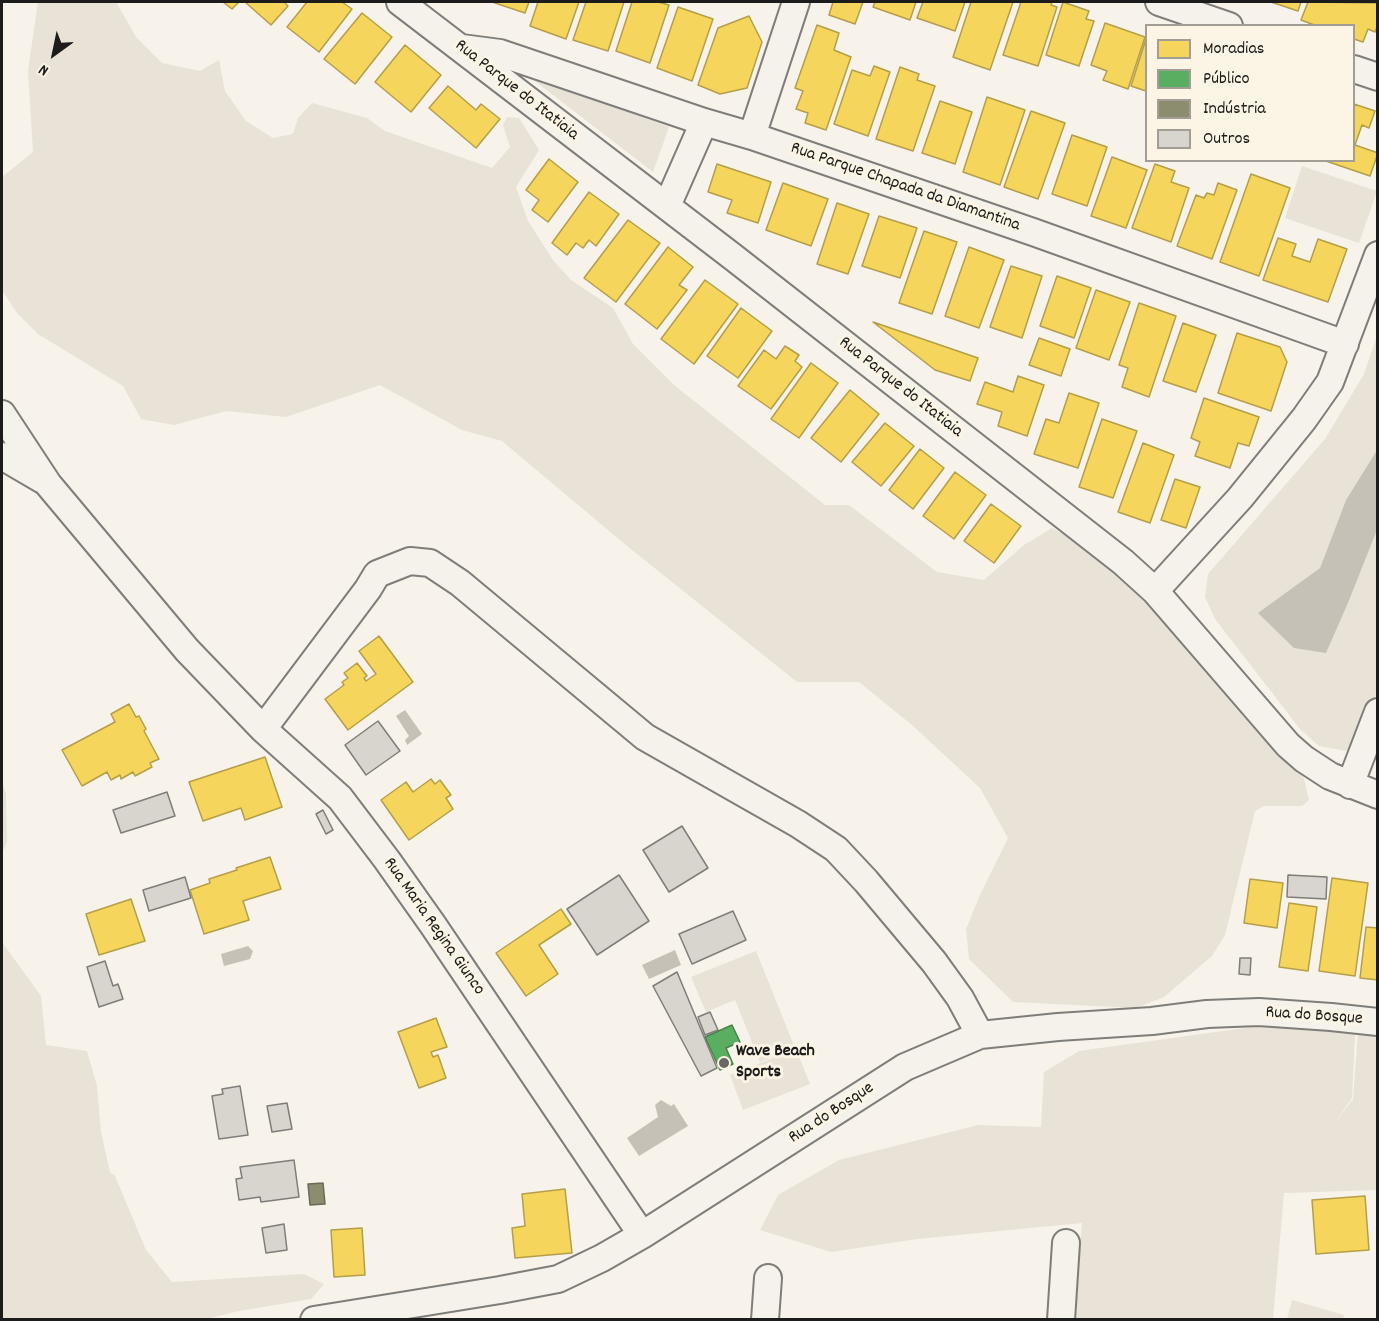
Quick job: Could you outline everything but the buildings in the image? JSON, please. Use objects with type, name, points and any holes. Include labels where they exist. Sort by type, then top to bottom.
[{"type":"street","name":"Rua Parque do Itatiaia","points":[[400,2],[667,206],[1123,562],[1155,591],[1288,745],[1330,776],[1377,795]]},
{"type":"street","points":[[752,136],[796,2]]},
{"type":"street","points":[[1159,2],[1223,24]]},
{"type":"street","name":"Rua Parque Chapada da Diamantina","points":[[460,47],[500,53],[752,136],[1034,232],[1345,344]]},
{"type":"street","points":[[1355,70],[1377,77]]},
{"type":"street","points":[[667,206],[684,172],[704,122]]},
{"type":"street","points":[[1155,591],[1240,498],[1304,420],[1330,382],[1377,255]]},
{"type":"street","points":[[2,414],[48,484]]},
{"type":"street","points":[[2,456],[48,484]]},
{"type":"street","name":"Rua Maria Regina Giunco","points":[[48,484],[187,650],[262,729],[340,798],[387,860],[642,1235]]},
{"type":"street","points":[[262,729],[377,574],[410,561],[430,563],[460,583],[645,737],[798,824],[836,849],[866,880],[934,963],[960,998],[980,1035]]},
{"type":"street","points":[[1350,785],[1377,712]]},
{"type":"street","name":"Rua do Bosque","points":[[314,1320],[558,1279],[602,1258],[642,1235],[905,1067],[980,1035],[1228,1013],[1259,1012],[1377,1022]]},
{"type":"street","points":[[1061,1320],[1066,1243]]},
{"type":"street","points":[[765,1320],[768,1278]]},
{"type":"shaded area","points":[[38,2],[116,2],[136,37],[162,63],[200,71],[219,60],[225,91],[246,121],[273,138],[293,134],[298,118],[312,103],[367,118],[385,131],[492,168],[510,147],[503,125],[507,117],[519,118],[539,150],[516,187],[528,221],[553,260],[571,280],[613,308],[633,344],[674,385],[825,505],[849,505],[937,572],[984,580],[1024,545],[1052,528],[1081,544],[1156,606],[1268,728],[1304,779],[1309,800],[1302,806],[1264,806],[1255,811],[1225,935],[1212,956],[1164,997],[1136,1008],[1013,1002],[969,959],[966,929],[1008,838],[980,788],[912,725],[859,682],[797,682],[627,546],[502,441],[462,430],[380,385],[286,417],[226,411],[174,425],[141,419],[123,386],[38,334],[17,313],[2,290],[2,177],[33,152],[28,71]]},
{"type":"shaded area","points":[[527,75],[669,127],[653,172]]},
{"type":"shaded area","points":[[1302,166],[1377,191],[1359,243],[1285,218]]},
{"type":"shaded area","points":[[1377,336],[1377,450],[1346,500],[1320,568],[1259,613],[1326,652],[1377,530],[1377,690],[1365,732],[1346,751],[1319,746],[1300,729],[1215,619],[1205,597],[1208,574],[1325,439],[1364,374]]},
{"type":"shaded area","points":[[1377,450],[1377,530],[1348,603],[1326,653],[1294,648],[1258,613],[1320,568],[1346,500]]},
{"type":"shaded area","points":[[405,710],[422,734],[407,745],[405,740],[409,736],[396,716]]},
{"type":"shaded area","points":[[2,780],[6,794],[7,842],[2,853]]},
{"type":"shaded area","points":[[2,942],[41,996],[46,1045],[87,1051],[97,1086],[101,1132],[110,1172],[115,1176],[146,1250],[172,1282],[304,1274],[324,1284],[311,1299],[206,1319],[2,1319]]},
{"type":"shaded area","points":[[248,946],[253,951],[250,959],[224,966],[221,954]]},
{"type":"shaded area","points":[[675,950],[681,965],[649,979],[642,965]]},
{"type":"shaded area","points":[[756,951],[795,1048],[760,1062],[735,1000],[706,1012],[691,977]]},
{"type":"shaded area","points":[[1273,1024],[1355,1034],[1352,1098],[1331,1128],[1353,1099],[1358,1033],[1377,1035],[1377,1190],[1284,1193],[1273,1319],[1075,1319],[1082,1223],[917,1239],[831,1252],[760,1230],[778,1195],[839,1160],[978,1125],[1041,1127],[1044,1072],[1079,1051]]},
{"type":"shaded area","points":[[796,1049],[810,1084],[743,1110],[730,1075]]},
{"type":"shaded area","points":[[661,1100],[671,1106],[674,1104],[688,1126],[639,1156],[627,1138],[658,1117],[655,1105]]},
{"type":"shaded area","points":[[1292,1300],[1344,1315],[1343,1319],[1287,1319]]},
{"type":"place","name":"Wave Beach Sports","points":[[724,1063]]}]
